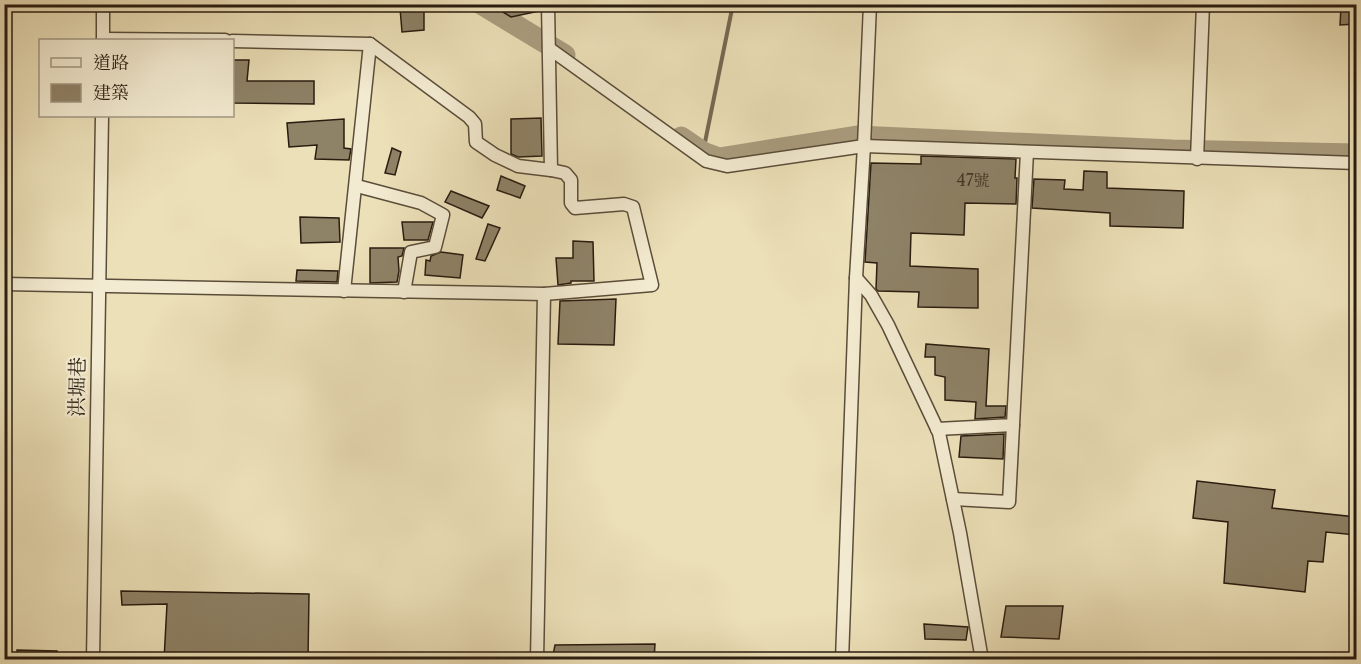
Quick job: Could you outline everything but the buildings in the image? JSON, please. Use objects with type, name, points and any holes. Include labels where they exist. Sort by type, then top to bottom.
[{"type":"street","points":[[103,39],[104,4]]},
{"type":"street","points":[[548,4],[551,170]]},
{"type":"street","points":[[842,660],[856,278],[870,4]]},
{"type":"street","points":[[1197,159],[1203,4]]},
{"type":"street","points":[[4,284],[544,294],[652,285],[633,207],[624,204],[575,208],[571,204],[571,180],[565,173],[518,166],[495,155],[476,142],[475,124],[469,117],[370,44],[234,41]]},
{"type":"street","points":[[344,291],[357,186],[370,44]]},
{"type":"street","points":[[550,49],[706,161],[727,166],[864,146],[1356,163]]},
{"type":"street","name":"洪堀巷","points":[[93,660],[102,117]]},
{"type":"street","points":[[953,499],[1009,502],[1027,152]]},
{"type":"street","points":[[357,186],[421,203],[443,215],[435,247],[411,252],[404,292]]},
{"type":"street","points":[[856,278],[871,295],[888,325],[937,429],[953,499],[982,660]]},
{"type":"street","points":[[537,660],[544,294]]},
{"type":"street","points":[[937,429],[1013,425]]},
{"type":"waterway","points":[[481,4],[565,55]]},
{"type":"waterway","points":[[703,152],[733,4]]},
{"type":"waterway","points":[[681,137],[703,152],[719,158],[857,136],[1172,150],[1356,154]]}]
